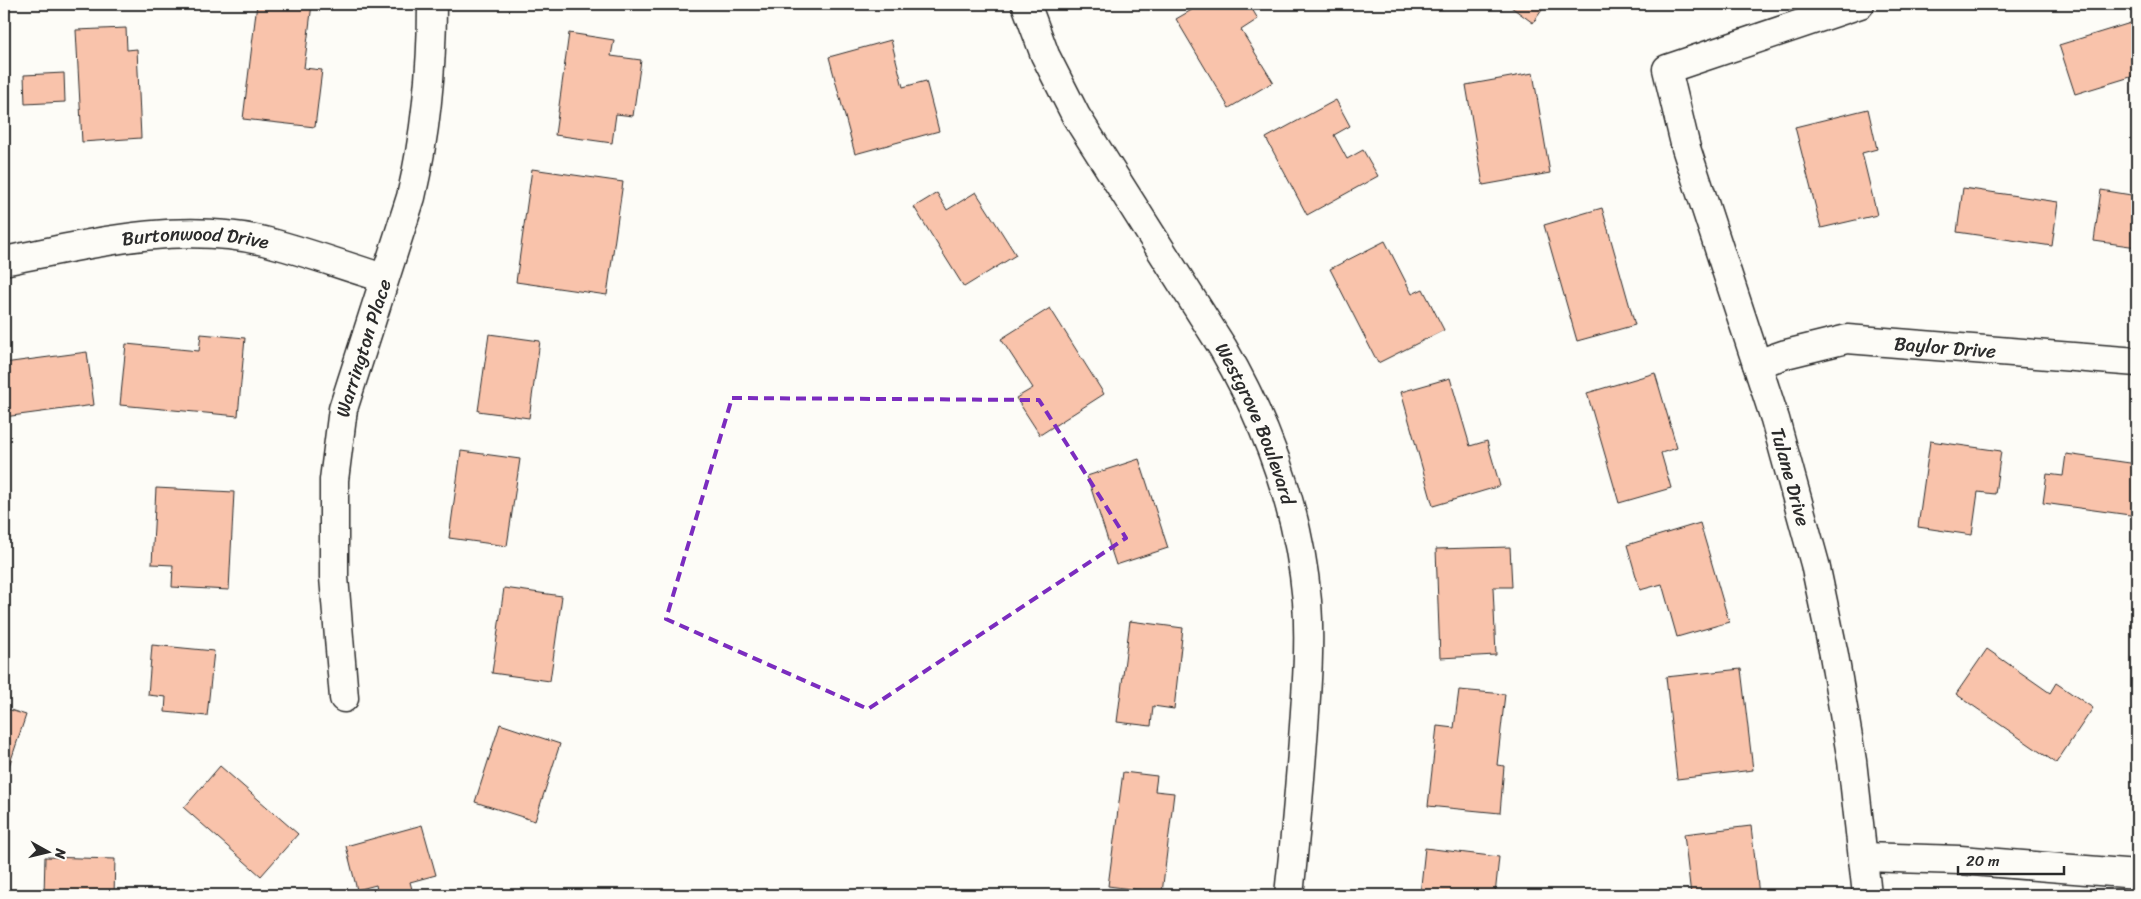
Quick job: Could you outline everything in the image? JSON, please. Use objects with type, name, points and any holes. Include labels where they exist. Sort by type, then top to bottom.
[{"type":"street","name":"Warrington Place","points":[[344,698],[334,577],[334,480],[343,409],[410,197],[416,172],[429,91],[432,4]]},
{"type":"street","name":"Westgrove Boulevard","points":[[1026,4],[1045,55],[1076,116],[1223,348],[1245,387],[1276,458],[1297,532],[1307,601],[1308,665],[1300,784],[1289,895]]},
{"type":"street","name":"Tulane Drive","points":[[1860,4],[1667,69],[1686,148],[1757,364],[1788,464],[1815,564],[1827,618],[1852,760],[1867,895]]},
{"type":"street","name":"Burtonwood Drive","points":[[4,261],[106,240],[143,235],[206,234],[263,241],[384,278]]},
{"type":"street","name":"Baylor Drive","points":[[1757,364],[1786,354],[1847,339],[2137,362]]},
{"type":"street","points":[[1863,857],[1960,860],[2137,874]]},
{"type":"highlighted area","points":[[732,398],[1039,400],[1126,538],[868,709],[666,619]]},
{"type":"building","points":[[257,4],[312,4],[304,68],[322,70],[315,127],[243,119]]},
{"type":"building","points":[[1202,4],[1249,4],[1258,19],[1241,30],[1273,82],[1229,108],[1176,19]]},
{"type":"building","points":[[1507,4],[1546,4],[1533,23]]},
{"type":"building","points":[[2137,21],[2137,75],[2075,94],[2059,45]]},
{"type":"building","points":[[126,28],[127,50],[137,49],[141,138],[82,142],[76,30]]},
{"type":"building","points":[[569,33],[614,40],[611,56],[641,60],[633,116],[616,114],[612,143],[555,135]]},
{"type":"building","points":[[891,40],[903,87],[926,81],[939,131],[855,154],[829,57]]},
{"type":"building","points":[[64,73],[65,102],[25,104],[24,75]]},
{"type":"building","points":[[1533,73],[1550,173],[1483,185],[1466,85]]},
{"type":"building","points":[[1336,100],[1350,126],[1334,135],[1347,159],[1363,150],[1378,176],[1307,215],[1266,138]]},
{"type":"building","points":[[1868,109],[1877,149],[1862,153],[1877,215],[1821,228],[1795,127]]},
{"type":"building","points":[[532,169],[623,182],[607,295],[516,282]]},
{"type":"building","points":[[1963,188],[2058,202],[2052,246],[1957,232]]},
{"type":"building","points":[[2101,190],[2137,196],[2137,247],[2094,241]]},
{"type":"building","points":[[976,192],[1016,255],[964,287],[914,207],[937,193],[947,210]]},
{"type":"building","points":[[1602,208],[1635,325],[1577,341],[1544,225]]},
{"type":"building","points":[[1385,241],[1412,294],[1423,289],[1444,330],[1378,363],[1330,269]]},
{"type":"building","points":[[1050,308],[1104,394],[1040,435],[1016,398],[1033,388],[1001,339]]},
{"type":"building","points":[[201,334],[245,338],[238,416],[120,405],[126,344],[199,351]]},
{"type":"building","points":[[489,334],[540,341],[529,418],[478,411]]},
{"type":"building","points":[[87,352],[94,405],[4,417],[4,363]]},
{"type":"building","points":[[1655,373],[1677,448],[1661,453],[1671,488],[1619,503],[1587,393]]},
{"type":"building","points":[[1450,378],[1470,446],[1487,441],[1500,486],[1433,506],[1401,392]]},
{"type":"building","points":[[1930,441],[2001,451],[1995,494],[1978,492],[1972,535],[1918,527]]},
{"type":"building","points":[[461,451],[520,459],[507,546],[449,538]]},
{"type":"building","points":[[2066,454],[2137,464],[2137,516],[2043,503],[2047,474],[2063,476]]},
{"type":"building","points":[[1139,459],[1168,548],[1116,565],[1087,476]]},
{"type":"building","points":[[156,488],[234,492],[229,590],[172,587],[173,565],[152,564]]},
{"type":"building","points":[[1700,523],[1729,622],[1677,637],[1662,584],[1640,590],[1627,545]]},
{"type":"building","points":[[1510,547],[1512,587],[1493,587],[1496,655],[1440,658],[1436,549]]},
{"type":"building","points":[[504,588],[562,596],[550,681],[492,673]]},
{"type":"building","points":[[1130,621],[1183,628],[1174,709],[1153,706],[1151,726],[1117,722]]},
{"type":"building","points":[[152,645],[214,651],[207,716],[165,712],[166,697],[148,695]]},
{"type":"building","points":[[1987,649],[2050,693],[2056,683],[2093,708],[2056,763],[1956,694]]},
{"type":"building","points":[[1741,669],[1753,770],[1677,779],[1666,677]]},
{"type":"building","points":[[1459,690],[1505,694],[1497,765],[1504,766],[1500,813],[1428,806],[1437,726],[1454,728]]},
{"type":"building","points":[[4,708],[26,715],[9,766],[4,764]]},
{"type":"building","points":[[500,724],[560,744],[535,821],[475,802]]},
{"type":"building","points":[[220,766],[298,834],[261,876],[184,808]]},
{"type":"building","points":[[1123,772],[1157,776],[1155,791],[1174,793],[1162,893],[1108,886]]},
{"type":"building","points":[[422,825],[436,875],[410,882],[413,893],[407,895],[378,895],[376,885],[357,890],[346,846]]},
{"type":"building","points":[[1751,826],[1759,895],[1691,895],[1684,834]]},
{"type":"building","points":[[1425,848],[1499,857],[1495,895],[1420,895]]},
{"type":"building","points":[[45,857],[115,859],[114,895],[44,895]]}]
